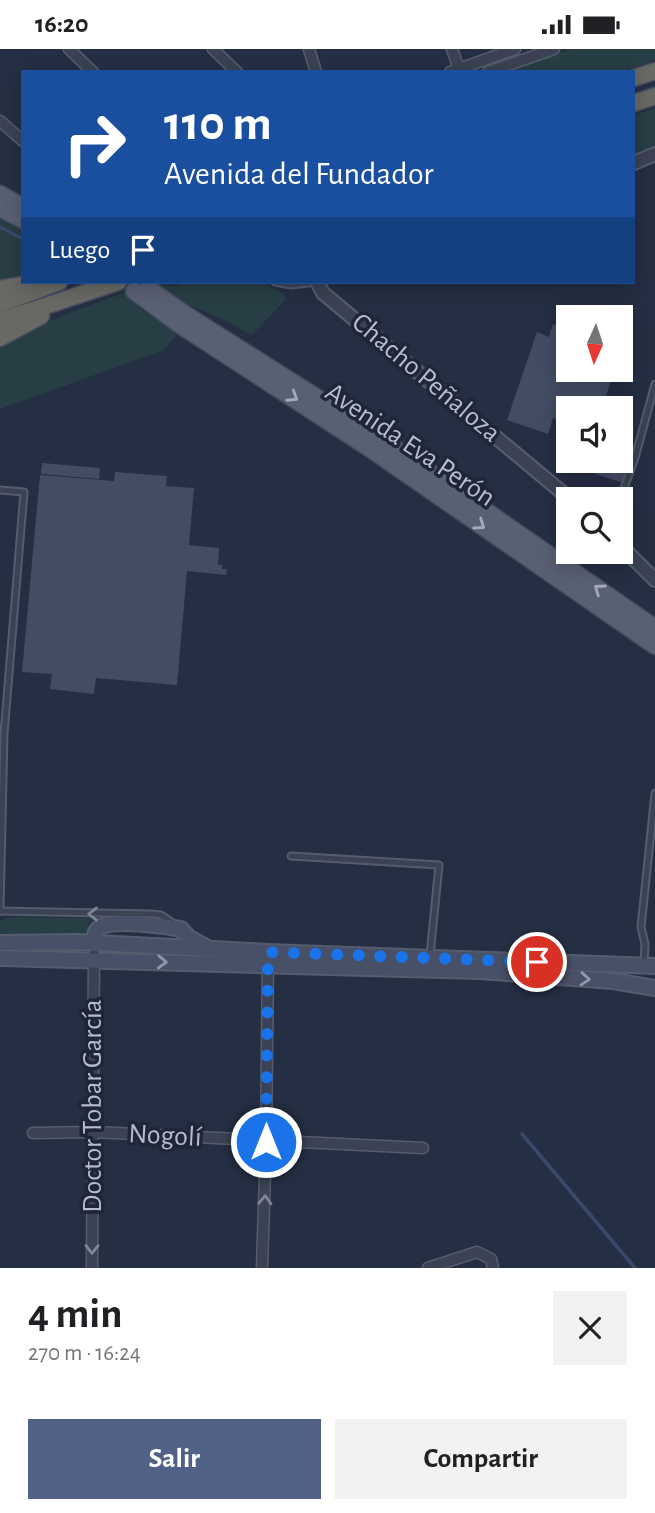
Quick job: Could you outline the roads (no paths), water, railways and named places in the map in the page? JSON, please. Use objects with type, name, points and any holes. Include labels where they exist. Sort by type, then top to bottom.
[{"type":"highway","points":[[635,78],[655,71]]},
{"type":"highway","points":[[635,103],[655,96]]},
{"type":"highway","points":[[0,289],[26,284]]},
{"type":"highway","points":[[0,304],[54,284]]},
{"type":"highway","points":[[0,321],[112,284]]},
{"type":"highway","points":[[0,338],[100,288]]},
{"type":"main road","points":[[0,194],[21,206]]},
{"type":"main road","points":[[0,208],[21,219]]},
{"type":"main road","name":"Avenida Eva Perón","points":[[655,628],[379,437],[141,289],[180,325],[369,448],[655,646]]},
{"type":"main road","points":[[94,944],[96,931],[107,925],[181,929],[188,937],[211,949]]},
{"type":"main road","points":[[0,943],[211,949],[268,959],[480,971],[613,981],[655,988]]},
{"type":"main road","points":[[0,958],[94,960],[430,957],[650,966]]},
{"type":"street","points":[[69,49],[91,70]]},
{"type":"street","points":[[214,49],[235,70]]},
{"type":"street","points":[[309,49],[315,70]]},
{"type":"street","points":[[452,49],[456,70]]},
{"type":"street","points":[[459,70],[515,49]]},
{"type":"street","points":[[494,70],[554,49]]},
{"type":"street","points":[[0,121],[21,139]]},
{"type":"street","points":[[635,163],[655,154]]},
{"type":"street","name":"Chacho Peñaloza","points":[[318,284],[323,293],[556,487]]},
{"type":"street","points":[[633,558],[655,580]]},
{"type":"street","name":"Doctor Tobar García","points":[[92,1268],[94,944]]},
{"type":"street","points":[[262,1268],[268,959]]},
{"type":"street","name":"Nogolí","points":[[33,1133],[94,1132],[424,1148]]},
{"type":"street","points":[[428,1268],[477,1252],[492,1263]]},
{"type":"lane","points":[[624,487],[655,384]]},
{"type":"lane","points":[[0,490],[24,492],[2,734],[0,911],[161,915],[181,929]]},
{"type":"lane","points":[[650,966],[641,927],[655,793]]},
{"type":"lane","points":[[291,856],[439,865],[430,957]]},
{"type":"waterway","points":[[0,227],[21,238]]},
{"type":"waterway","points":[[522,1134],[635,1268]]}]
